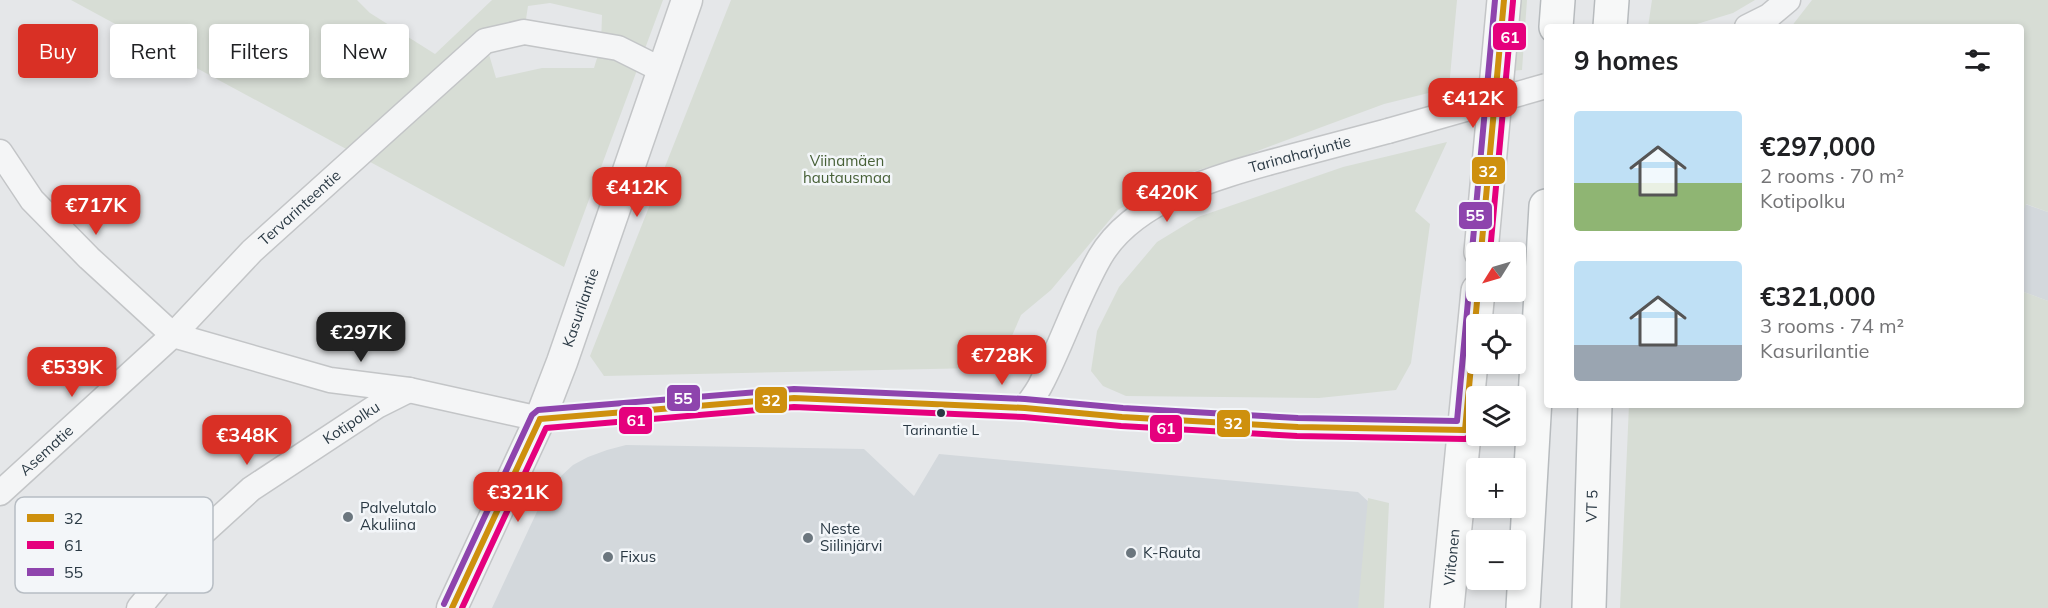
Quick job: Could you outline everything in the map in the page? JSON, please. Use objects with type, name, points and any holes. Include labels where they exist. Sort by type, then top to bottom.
[{"type":"main road","points":[[1482,242],[1504,0]]},
{"type":"main road","points":[[1556,24],[1558,0]]},
{"type":"main road","points":[[1610,24],[1612,0]]},
{"type":"main road","points":[[1523,608],[1544,241]]},
{"type":"main road","name":"Viitonen","points":[[1470,386],[1477,302]]},
{"type":"main road","name":"VT 5","points":[[1589,608],[1595,408]]},
{"type":"main road","name":"Viitonen","points":[[1447,608],[1466,430]]},
{"type":"street","name":"Kasurilantie","points":[[452,608],[540,418],[562,362],[687,0]]},
{"type":"street","points":[[1753,24],[1769,16],[1788,0]]},
{"type":"street","name":"Tervarinteentie","points":[[173,335],[252,251],[484,41],[524,32],[618,48],[662,70]]},
{"type":"street","name":"Tarinaharjuntie","points":[[1025,408],[1042,382],[1069,318],[1101,255],[1122,231],[1147,210],[1175,195],[1238,171],[1544,87]]},
{"type":"street","points":[[0,152],[32,200],[89,258],[173,335],[330,380],[409,390],[540,418],[794,398],[1025,408],[1122,417],[1298,427],[1466,430]]},
{"type":"street","name":"Asematie","points":[[0,493],[173,335]]},
{"type":"street","name":"Kotipolku","points":[[213,524],[251,489],[377,406],[409,390]]},
{"type":"street","name":"Kotipolku","points":[[139,608],[151,593]]},
{"type":"shaded area","points":[[2025,204],[2048,212],[2048,301],[2024,292]]},
{"type":"shaded area","points":[[626,445],[864,449],[914,496],[939,454],[1358,492],[1371,504],[1367,608],[492,608],[548,488],[573,465],[588,457]]},
{"type":"green space","points":[[71,0],[357,0],[370,13],[387,24],[321,24],[321,78],[409,78],[409,38],[435,54],[492,0],[663,0],[564,267],[215,78],[309,78],[309,24],[209,24],[209,75],[197,68],[197,24],[115,24]],"holes":[[[550,3],[602,15],[601,45],[594,68],[542,68],[496,78],[485,41],[524,32],[528,6]]]},
{"type":"green space","name":"Viinamäen hautausmaa","points":[[731,0],[1457,0],[1449,88],[1384,104],[1236,159],[1171,178],[1118,210],[1051,290],[1021,315],[996,365],[978,368],[604,376],[590,356]]},
{"type":"green space","points":[[1516,0],[1527,0],[1522,70],[1510,71]]},
{"type":"green space","points":[[1652,0],[1755,0],[1733,13],[1697,24],[1648,24]]},
{"type":"green space","points":[[1812,0],[2048,0],[2048,212],[2026,204],[2024,209],[2024,24],[1793,24]]},
{"type":"green space","points":[[1447,142],[1415,211],[1430,224],[1411,363],[1396,390],[1319,398],[1126,396],[1103,386],[1091,371],[1097,331],[1119,287],[1157,242],[1198,217],[1343,167]]},
{"type":"green space","points":[[2024,292],[2048,301],[2048,608],[1620,608],[1629,408],[2024,408]]},
{"type":"green space","points":[[1368,498],[1389,503],[1384,608],[1358,608]]},
{"type":"transit line","name":"55","points":[[1473,242],[1495,0]]},
{"type":"transit line","name":"32","points":[[1482,242],[1504,0]]},
{"type":"transit line","name":"61","points":[[1491,242],[1513,1]]},
{"type":"transit line","name":"55","points":[[444,604],[532,415],[538,410],[794,389],[1025,399],[1123,408],[1298,418],[1457,421],[1468,302]]},
{"type":"transit line","name":"32","points":[[1465,430],[1477,302]]},
{"type":"transit line","name":"32","points":[[540,419],[794,398],[1025,408],[1122,417],[1298,427],[1465,430]]},
{"type":"transit line","name":"61","points":[[462,608],[546,428],[794,407],[1024,417],[1121,426],[1297,436],[1466,438]]},
{"type":"transit line","name":"32","points":[[452,608],[540,419]]},
{"type":"place","name":"Tarinantie L","points":[[941,413]]},
{"type":"place","name":"Palvelutalo Akuliina","points":[[348,517]]},
{"type":"place","name":"Neste Siilinjärvi","points":[[808,538]]},
{"type":"place","name":"K-Rauta","points":[[1131,553]]},
{"type":"place","name":"Fixus","points":[[608,557]]}]
